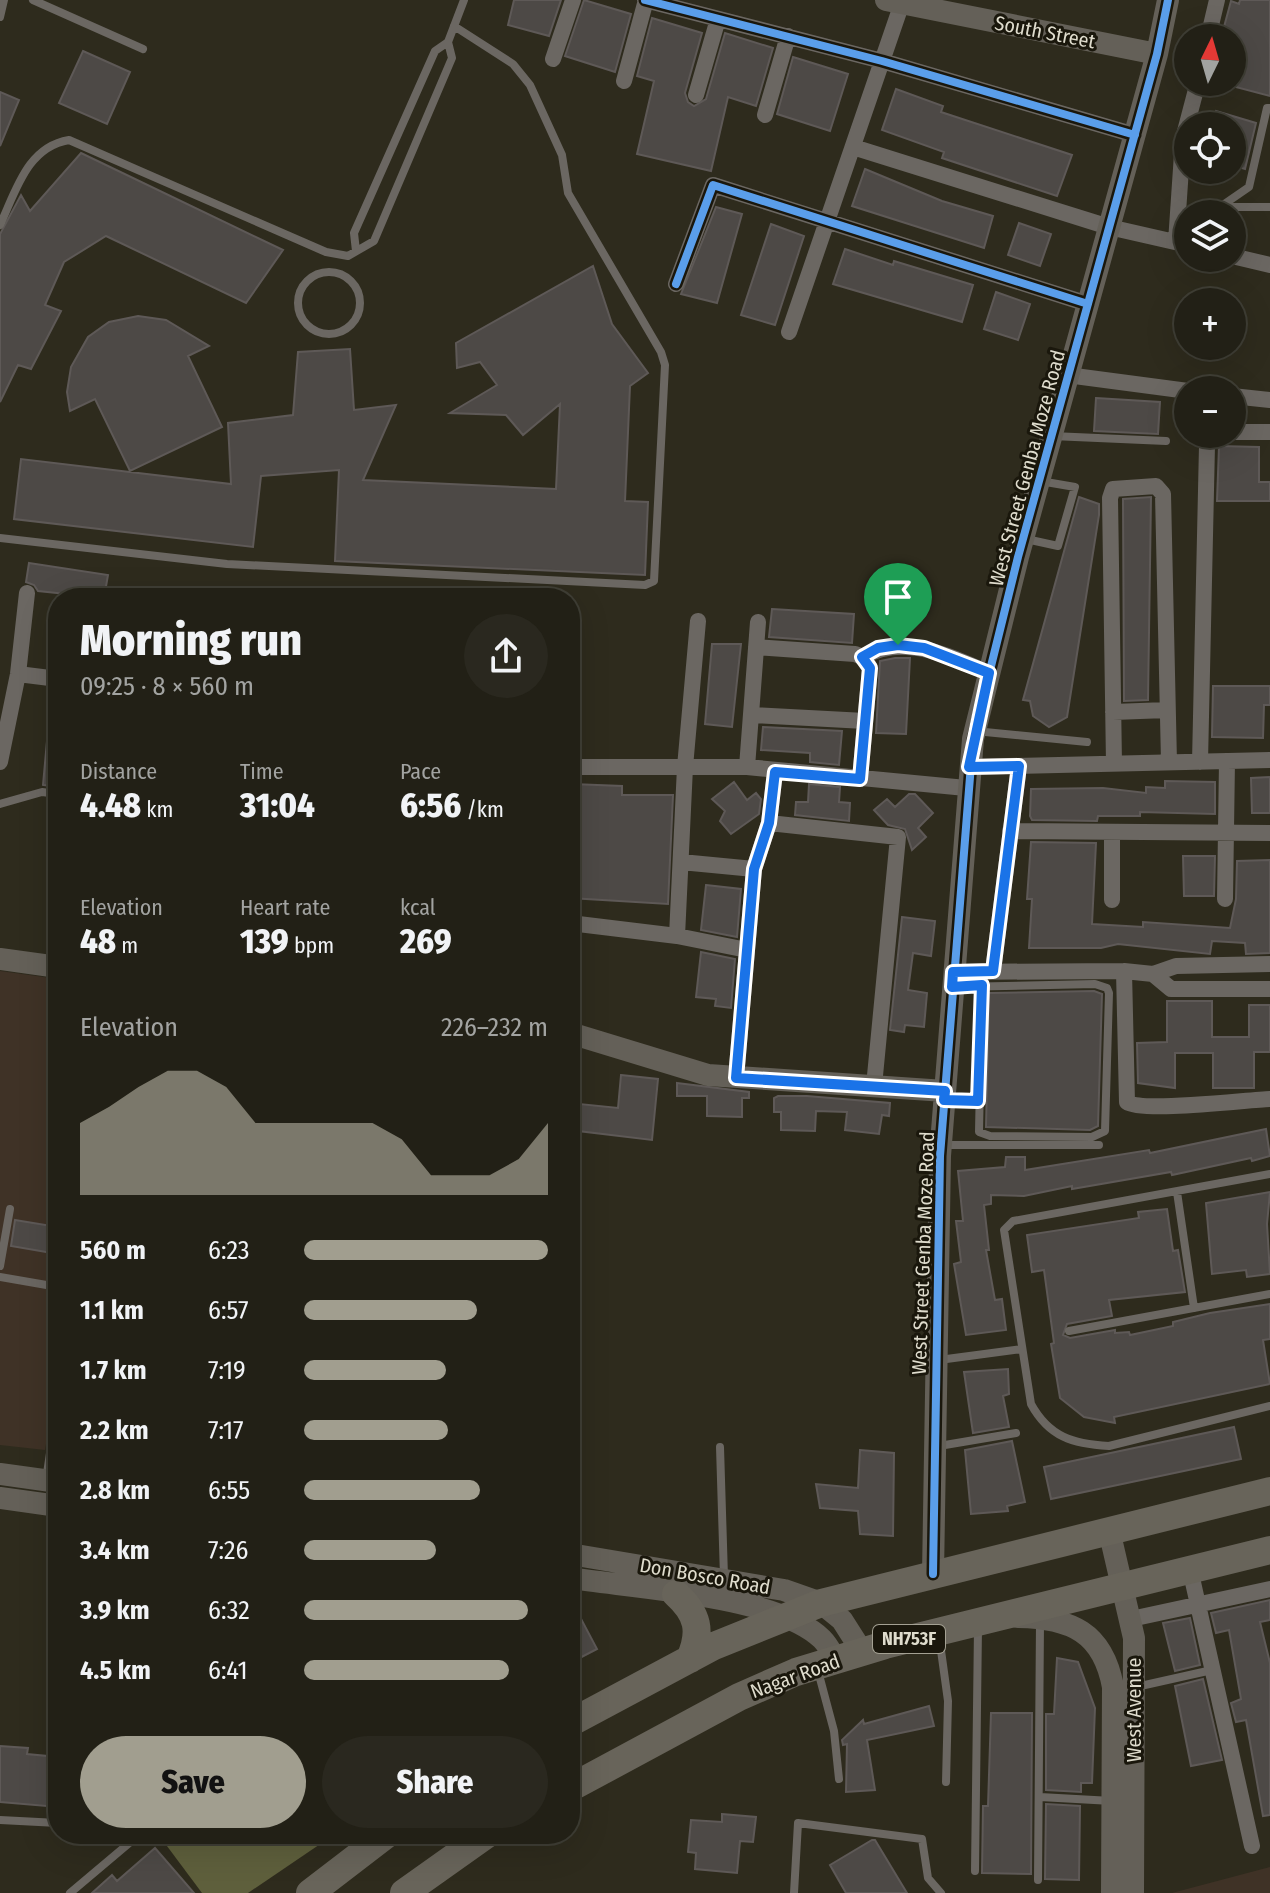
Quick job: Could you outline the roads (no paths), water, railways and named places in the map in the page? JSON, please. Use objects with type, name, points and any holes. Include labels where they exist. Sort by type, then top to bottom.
[{"type":"highway","points":[[580,1718],[690,1659],[821,1603],[1270,1491]]},
{"type":"highway","name":"Nagar Road","points":[[580,1783],[739,1697],[826,1663],[988,1619],[1270,1550]]},
{"type":"highway","points":[[676,1594],[693,1610],[698,1624],[697,1644],[690,1659]]},
{"type":"highway","points":[[310,1893],[374,1844]]},
{"type":"highway","points":[[404,1893],[473,1844]]},
{"type":"street","points":[[553,59],[573,0]]},
{"type":"street","points":[[624,81],[646,0],[882,61],[1135,135]]},
{"type":"street","name":"West Street Genba Moze Road","points":[[933,1574],[941,1145],[944,1095],[965,983],[968,778],[975,731],[1023,538],[1157,54],[1168,0]]},
{"type":"street","points":[[1211,24],[1217,0]]},
{"type":"street","points":[[789,332],[882,61],[909,3]]},
{"type":"street","name":"South Street","points":[[909,3],[1157,54]]},
{"type":"street","points":[[696,95],[718,19]]},
{"type":"street","points":[[765,115],[788,36]]},
{"type":"street","points":[[1182,200],[1183,139],[1194,96]]},
{"type":"street","points":[[853,147],[1109,227],[1174,237]]},
{"type":"street","points":[[676,284],[713,185],[1088,304]]},
{"type":"street","points":[[1246,259],[1270,265]]},
{"type":"street","points":[[1067,375],[1174,389]]},
{"type":"street","points":[[1246,397],[1270,400]]},
{"type":"street","points":[[1246,432],[1270,432]]},
{"type":"street","points":[[1200,762],[1207,448]]},
{"type":"street","points":[[1114,764],[1110,498],[1113,489],[1135,486],[1156,486],[1163,494],[1169,762]]},
{"type":"street","points":[[0,762],[18,674],[27,593]]},
{"type":"street","points":[[677,936],[685,767],[698,621]]},
{"type":"street","points":[[747,767],[758,622]]},
{"type":"street","points":[[756,647],[862,657],[870,668],[860,779]]},
{"type":"street","points":[[862,657],[888,647],[924,648],[989,673]]},
{"type":"street","points":[[18,674],[48,678]]},
{"type":"street","points":[[1113,712],[1167,710]]},
{"type":"street","points":[[753,715],[865,721]]},
{"type":"street","points":[[580,767],[747,767],[860,779],[968,778],[1019,766],[1270,760]]},
{"type":"street","points":[[1225,899],[1227,761]]},
{"type":"street","points":[[993,971],[1019,766]]},
{"type":"street","points":[[736,1078],[754,869],[769,823],[775,772]]},
{"type":"street","points":[[769,823],[898,837],[874,1086]]},
{"type":"street","points":[[1010,831],[1270,833]]},
{"type":"street","points":[[1112,833],[1112,900]]},
{"type":"street","points":[[681,862],[754,869]]},
{"type":"street","points":[[580,924],[677,936],[747,950]]},
{"type":"street","points":[[0,959],[48,966]]},
{"type":"street","points":[[965,983],[993,971],[1124,971],[1153,974],[1176,966],[1270,964]]},
{"type":"street","points":[[1124,971],[1127,1102],[1133,1107],[1270,1099]]},
{"type":"street","points":[[1153,974],[1171,989],[1270,989]]},
{"type":"street","points":[[580,1036],[708,1075],[874,1086],[944,1095]]},
{"type":"street","points":[[0,1474],[48,1480]]},
{"type":"street","points":[[0,1498],[48,1505]]},
{"type":"street","name":"West Avenue","points":[[1109,1530],[1131,1619],[1134,1687],[1133,1893]]},
{"type":"street","name":"Don Bosco Road","points":[[580,1556],[784,1590],[821,1603],[852,1632],[863,1653]]},
{"type":"street","points":[[1190,1569],[1252,1846]]},
{"type":"street","name":"Don Bosco Road","points":[[580,1580],[749,1605],[785,1616],[825,1641],[826,1663]]},
{"type":"street","points":[[1131,1619],[1270,1589]]},
{"type":"street","name":"West Avenue","points":[[988,1619],[1040,1617],[1066,1623],[1085,1633],[1099,1647],[1109,1667],[1113,1687],[1112,1893]]},
{"type":"lane","points":[[0,17],[4,0]]},
{"type":"lane","points":[[33,0],[143,49]]},
{"type":"lane","points":[[0,225],[31,160],[57,142],[69,140],[332,255],[348,256],[374,241],[452,58],[448,42],[464,0]]},
{"type":"lane","points":[[1,539],[227,564],[645,585],[654,581],[665,365],[661,352],[568,193],[562,155],[530,85],[513,64],[454,26]]},
{"type":"lane","points":[[356,251],[354,233],[435,51],[448,42]]},
{"type":"lane","points":[[1230,200],[1249,187],[1267,108],[1270,108]]},
{"type":"lane","points":[[1246,207],[1270,207]]},
{"type":"lane","points":[[329,271],[332,255]]},
{"type":"lane","points":[[329,271],[348,278],[360,294],[359,314],[354,323],[336,333],[315,331],[301,316],[298,306],[303,286],[310,278],[329,271]]},
{"type":"lane","points":[[1051,436],[1166,441]]},
{"type":"lane","points":[[1023,538],[1058,546],[1075,487],[1039,481]]},
{"type":"lane","points":[[975,731],[1087,742]]},
{"type":"lane","points":[[0,804],[48,793]]},
{"type":"lane","points":[[965,983],[1095,984],[1107,988],[1105,1131],[1092,1137],[990,1136],[979,1132],[965,983]]},
{"type":"lane","points":[[944,1095],[978,1101]]},
{"type":"lane","points":[[941,1145],[1099,1145]]},
{"type":"lane","points":[[1270,1174],[1013,1221],[1005,1226],[1031,1404],[1040,1422],[1056,1435],[1082,1444],[1109,1446],[1270,1406]]},
{"type":"lane","points":[[1177,1192],[1194,1308]]},
{"type":"lane","points":[[0,1266],[10,1209]]},
{"type":"lane","points":[[0,1277],[48,1285]]},
{"type":"lane","points":[[1069,1331],[1270,1294]]},
{"type":"lane","points":[[935,1360],[1022,1349]]},
{"type":"lane","points":[[934,1447],[1016,1433]]},
{"type":"lane","points":[[720,1447],[724,1578]]},
{"type":"lane","points":[[1038,1880],[1040,1617]]},
{"type":"lane","points":[[975,1871],[988,1619]]},
{"type":"lane","points":[[938,1632],[948,1701],[946,1782]]},
{"type":"lane","points":[[826,1663],[839,1779]]},
{"type":"lane","points":[[1134,1687],[1213,1670]]},
{"type":"lane","points":[[1040,1797],[1113,1801]]},
{"type":"lane","points":[[0,1820],[48,1822]]},
{"type":"lane","points":[[794,1893],[798,1823],[922,1839],[928,1878],[941,1893]]},
{"type":"lane","points":[[70,1893],[128,1844]]}]
